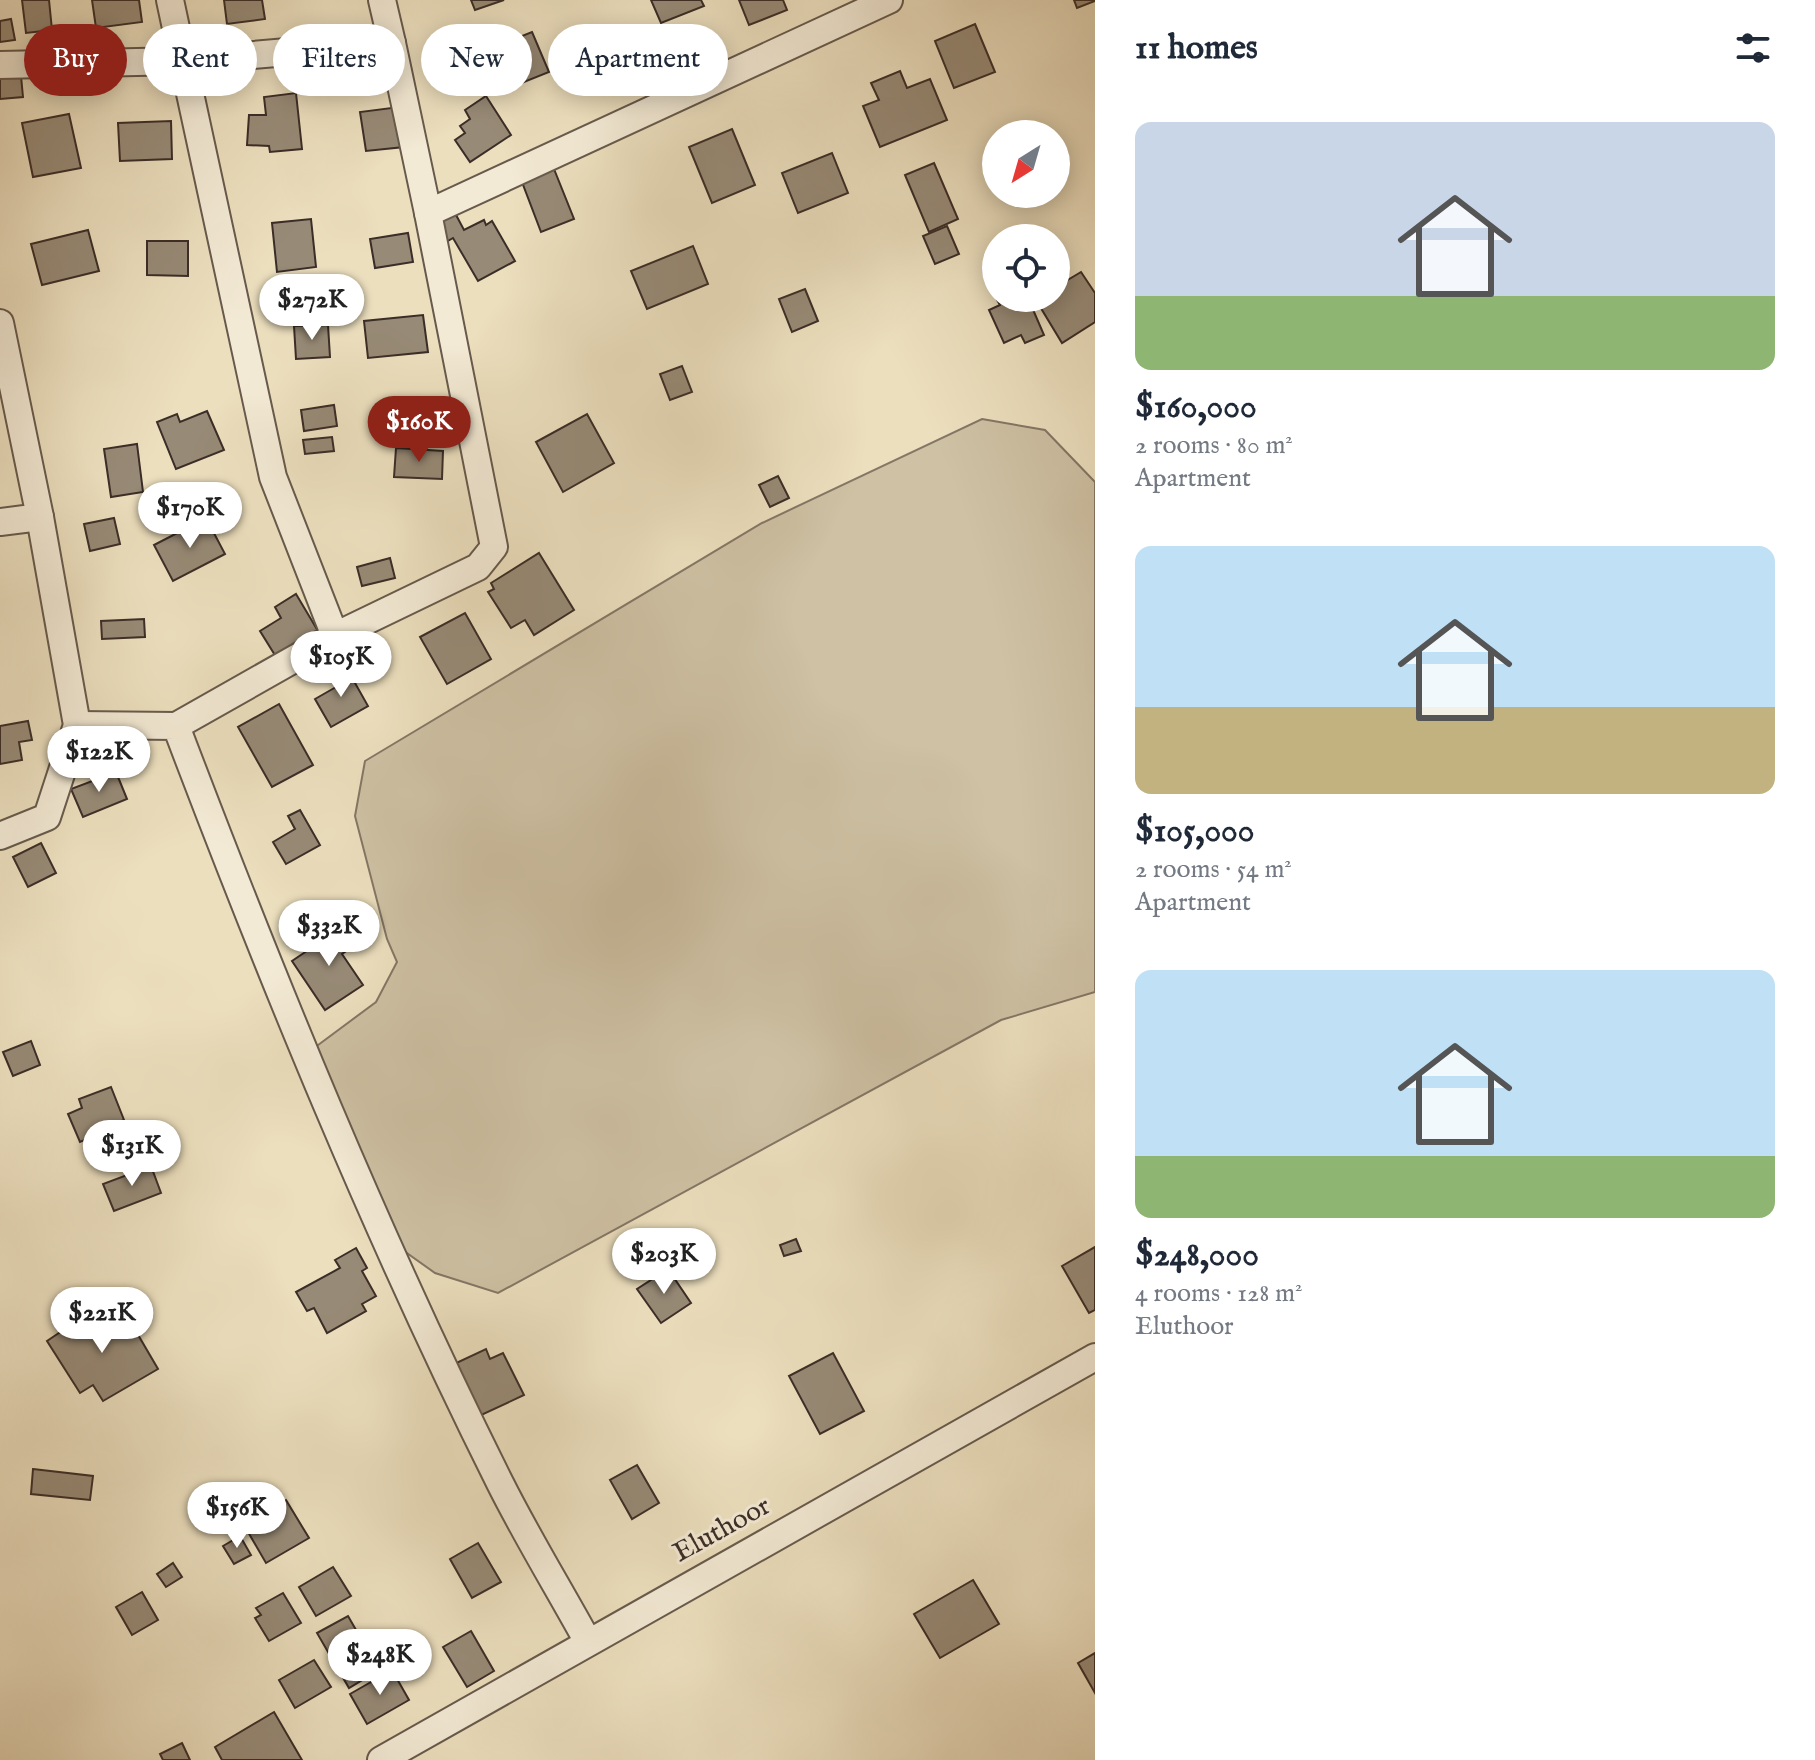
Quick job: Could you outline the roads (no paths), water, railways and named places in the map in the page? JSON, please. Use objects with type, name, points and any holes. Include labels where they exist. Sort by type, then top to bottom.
[{"type":"street","points":[[170,0],[175,24]]},
{"type":"street","points":[[382,0],[388,24]]},
{"type":"street","points":[[428,213],[889,0]]},
{"type":"street","points":[[0,65],[143,62]]},
{"type":"street","points":[[191,96],[273,477],[335,636]]},
{"type":"street","points":[[77,725],[176,726],[335,636],[478,567],[494,547],[403,96]]},
{"type":"street","points":[[0,323],[40,517],[77,725],[47,817],[0,836]]},
{"type":"street","points":[[0,522],[40,517]]},
{"type":"street","points":[[176,726],[253,929],[383,1236],[501,1485],[588,1642]]},
{"type":"street","name":"Eluthoor","points":[[381,1760],[1095,1357]]}]
